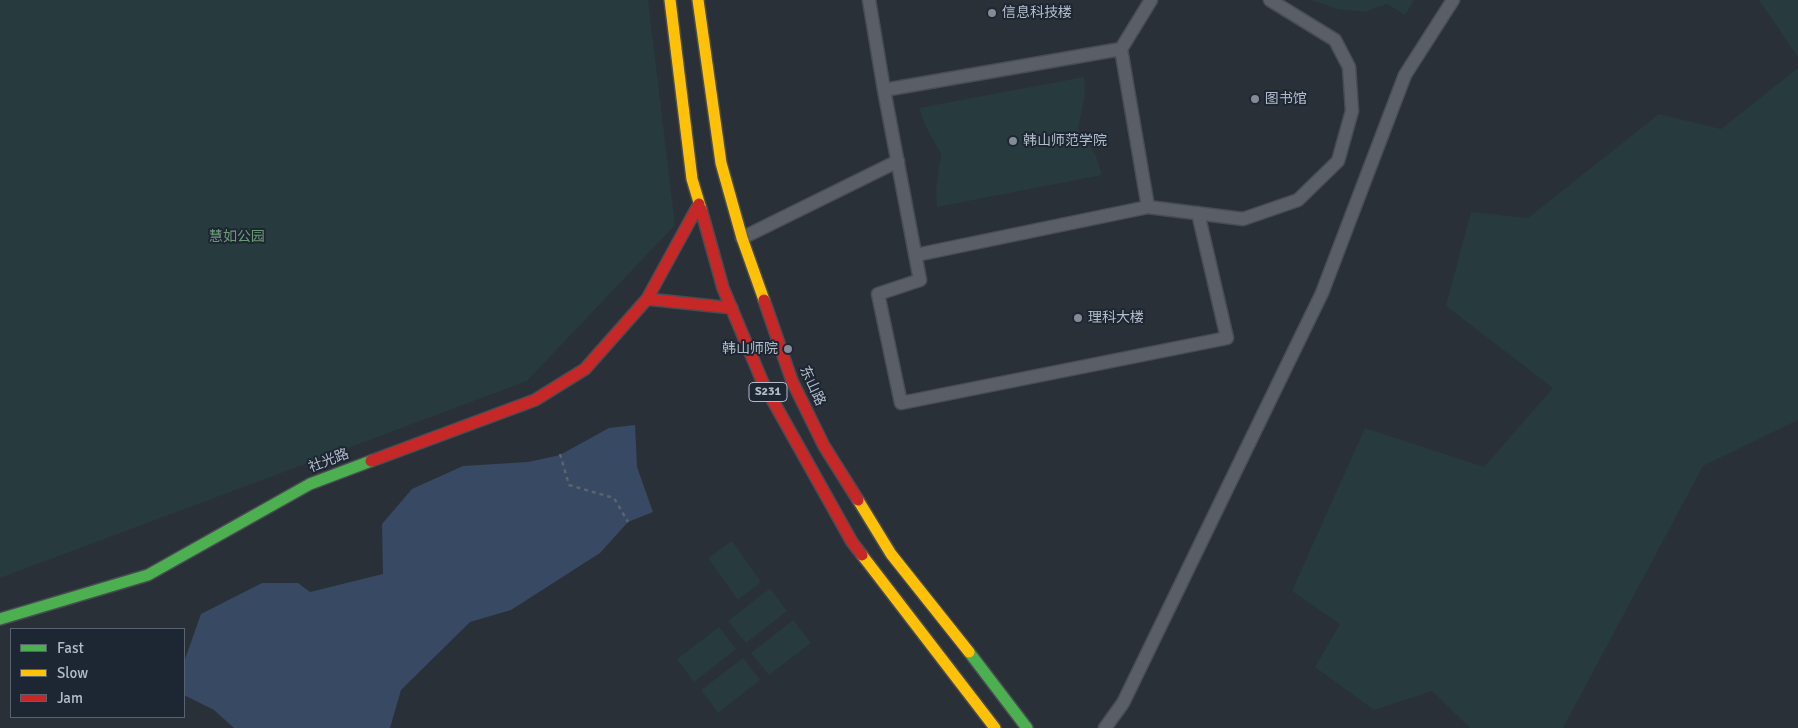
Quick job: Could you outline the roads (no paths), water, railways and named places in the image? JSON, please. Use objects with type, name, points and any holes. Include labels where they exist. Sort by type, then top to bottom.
[{"type":"main road","name":"S231","points":[[670,0],[692,180],[724,288],[763,383],[852,542],[995,728]]},
{"type":"main road","name":"东山路","points":[[698,0],[721,163],[742,238],[792,381],[824,446],[891,554],[959,638],[1027,728]]},
{"type":"main road","name":"社光路","points":[[0,619],[148,575],[310,484],[535,400],[585,369],[646,299],[699,204]]},
{"type":"main road","points":[[646,299],[732,308]]},
{"type":"street","points":[[869,0],[920,280],[878,294],[901,404],[1227,338],[1198,213]]},
{"type":"street","points":[[1148,207],[1121,49],[1151,0]]},
{"type":"street","points":[[916,255],[1148,207],[1243,219],[1298,200],[1338,161],[1352,111],[1349,67],[1335,40],[1270,0]]},
{"type":"street","points":[[1105,728],[1123,703],[1322,293],[1405,75],[1453,0]]},
{"type":"street","points":[[884,90],[1121,49]]},
{"type":"street","points":[[742,238],[898,161]]},
{"type":"water","points":[[635,425],[637,467],[653,512],[628,522],[600,553],[511,610],[470,622],[401,690],[390,728],[234,728],[214,710],[185,696],[185,659],[201,614],[262,583],[298,583],[310,592],[383,574],[382,524],[412,489],[463,466],[528,462],[560,455],[609,428]]},
{"type":"place","name":"信息科技楼","points":[[992,13]]},
{"type":"place","name":"图书馆","points":[[1255,99]]},
{"type":"place","name":"韩山师范学院","points":[[1013,141]]},
{"type":"place","name":"理科大楼","points":[[1078,318]]},
{"type":"place","name":"韩山师院","points":[[788,349]]},
{"type":"park label","name":"慧如公园","points":[[237,237]]}]
